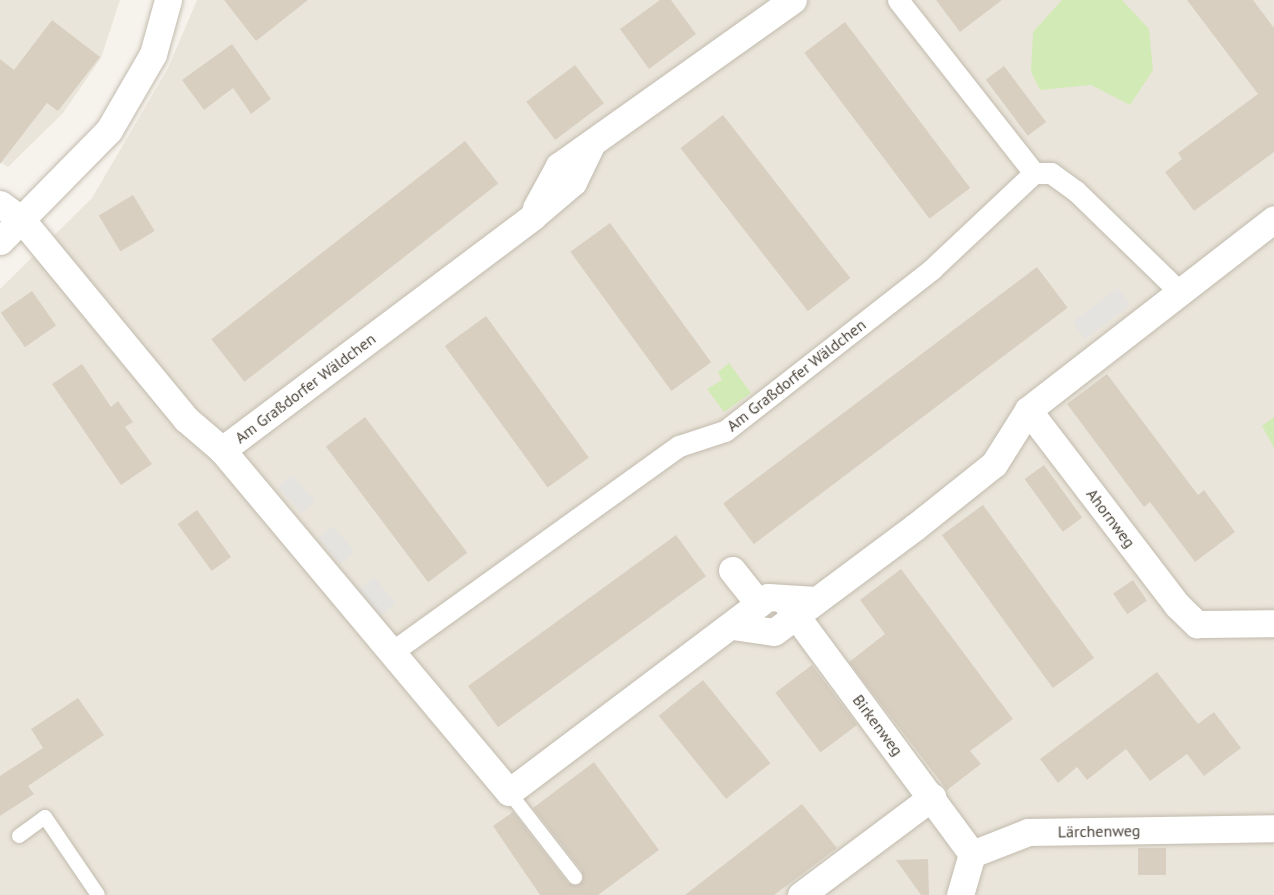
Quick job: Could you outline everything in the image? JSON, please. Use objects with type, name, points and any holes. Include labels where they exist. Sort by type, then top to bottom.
[{"type":"street","points":[[0,241],[110,130],[153,54],[168,0]]},
{"type":"street","name":"Am Graßdorfer Wäldchen","points":[[222,450],[532,217],[559,166],[793,0]]},
{"type":"street","points":[[898,0],[1034,173],[1051,172],[1076,191],[1179,291]]},
{"type":"street","name":"Am Graßdorfer Wäldchen","points":[[392,652],[679,446],[725,431],[932,269],[1034,173]]},
{"type":"street","name":"Am Graßdorfer Wäldchen","points":[[0,204],[21,220],[119,344],[222,450],[508,792]]},
{"type":"street","points":[[508,792],[732,626],[788,605],[994,464],[1028,410],[1274,219]]},
{"type":"street","name":"Ahornweg","points":[[1028,410],[1177,605],[1197,624],[1274,623]]},
{"type":"street","name":"Birkenweg","points":[[732,570],[788,605],[972,854]]},
{"type":"street","points":[[732,626],[774,632],[788,605]]},
{"type":"street","points":[[801,895],[932,797]]},
{"type":"street","name":"Lärchenweg","points":[[972,854],[1028,832],[1274,828]]},
{"type":"street","points":[[960,895],[972,854]]},
{"type":"lane","points":[[508,792],[575,878]]},
{"type":"lane","points":[[19,836],[45,817],[98,895]]},
{"type":"shaded area","points":[[0,0],[120,0],[101,58],[63,113],[8,167],[0,162]]},
{"type":"shaded area","points":[[197,0],[1274,0],[1274,895],[0,895],[0,289],[92,198],[168,68]]},
{"type":"shaded area","points":[[1118,288],[1131,305],[1085,339],[1072,322]]},
{"type":"shaded area","points":[[292,475],[315,501],[301,513],[278,487]]},
{"type":"shaded area","points":[[333,526],[355,552],[340,564],[318,538]]},
{"type":"shaded area","points":[[374,577],[396,603],[381,616],[359,590]]},
{"type":"green space","points":[[1062,0],[1122,0],[1149,29],[1153,70],[1130,105],[1091,85],[1040,90],[1031,72],[1033,32]]},
{"type":"green space","points":[[729,363],[751,393],[724,412],[707,389],[722,380],[718,372]]},
{"type":"green space","points":[[1274,417],[1274,448],[1262,426]]},
{"type":"building","points":[[224,0],[308,0],[256,41]]},
{"type":"building","points":[[660,0],[671,0],[696,34],[649,69],[620,29]]},
{"type":"building","points":[[936,0],[1002,0],[960,32]]},
{"type":"building","points":[[1187,0],[1253,0],[1274,28],[1274,152],[1194,211],[1165,172],[1182,159],[1178,153],[1258,94]]},
{"type":"building","points":[[52,20],[100,57],[58,111],[47,103],[0,164],[0,59],[14,70]]},
{"type":"building","points":[[845,22],[970,188],[929,219],[804,53]]},
{"type":"building","points":[[232,44],[271,99],[251,114],[233,88],[204,110],[182,80]]},
{"type":"building","points":[[575,65],[604,103],[555,140],[526,102]]},
{"type":"building","points":[[1004,66],[1046,122],[1028,136],[986,80]]},
{"type":"building","points":[[723,115],[850,278],[808,311],[680,148]]},
{"type":"building","points":[[465,141],[498,184],[245,382],[211,339]]},
{"type":"building","points":[[133,195],[155,231],[120,252],[99,216]]},
{"type":"building","points":[[610,223],[711,362],[671,391],[570,252]]},
{"type":"building","points":[[1037,267],[1068,308],[754,544],[723,504]]},
{"type":"building","points":[[32,291],[56,325],[25,347],[1,313]]},
{"type":"building","points":[[486,316],[589,458],[548,488],[445,346]]},
{"type":"building","points":[[82,364],[111,407],[118,401],[133,422],[125,427],[152,464],[121,485],[52,384]]},
{"type":"building","points":[[1107,374],[1198,495],[1204,490],[1235,532],[1195,562],[1150,502],[1144,507],[1067,404]]},
{"type":"building","points":[[365,417],[467,553],[428,582],[326,446]]},
{"type":"building","points":[[1044,465],[1082,518],[1063,532],[1025,479]]},
{"type":"building","points":[[983,505],[1094,658],[1053,688],[942,535]]},
{"type":"building","points":[[197,510],[231,557],[212,571],[178,524]]},
{"type":"building","points":[[676,535],[706,576],[498,727],[468,686]]},
{"type":"building","points":[[901,569],[1013,719],[970,751],[981,764],[947,790],[849,662],[885,634],[860,600]]},
{"type":"building","points":[[1133,580],[1147,601],[1127,614],[1113,593]]},
{"type":"building","points":[[812,665],[857,725],[820,753],[775,693]]},
{"type":"building","points":[[1157,672],[1198,724],[1214,712],[1241,748],[1204,776],[1187,754],[1150,781],[1126,749],[1087,780],[1077,767],[1058,783],[1040,759]]},
{"type":"building","points":[[703,680],[770,763],[726,799],[659,716]]},
{"type":"building","points":[[78,698],[104,735],[28,786],[34,794],[0,816],[0,776],[43,748],[31,729]]},
{"type":"building","points":[[594,762],[659,850],[598,895],[540,895],[493,826],[513,812],[568,883],[580,884],[582,871],[533,808]]},
{"type":"building","points":[[802,804],[837,848],[774,895],[685,895]]},
{"type":"building","points":[[1138,848],[1166,848],[1166,875],[1138,875]]},
{"type":"building","points":[[928,859],[929,895],[921,895],[896,860]]}]
